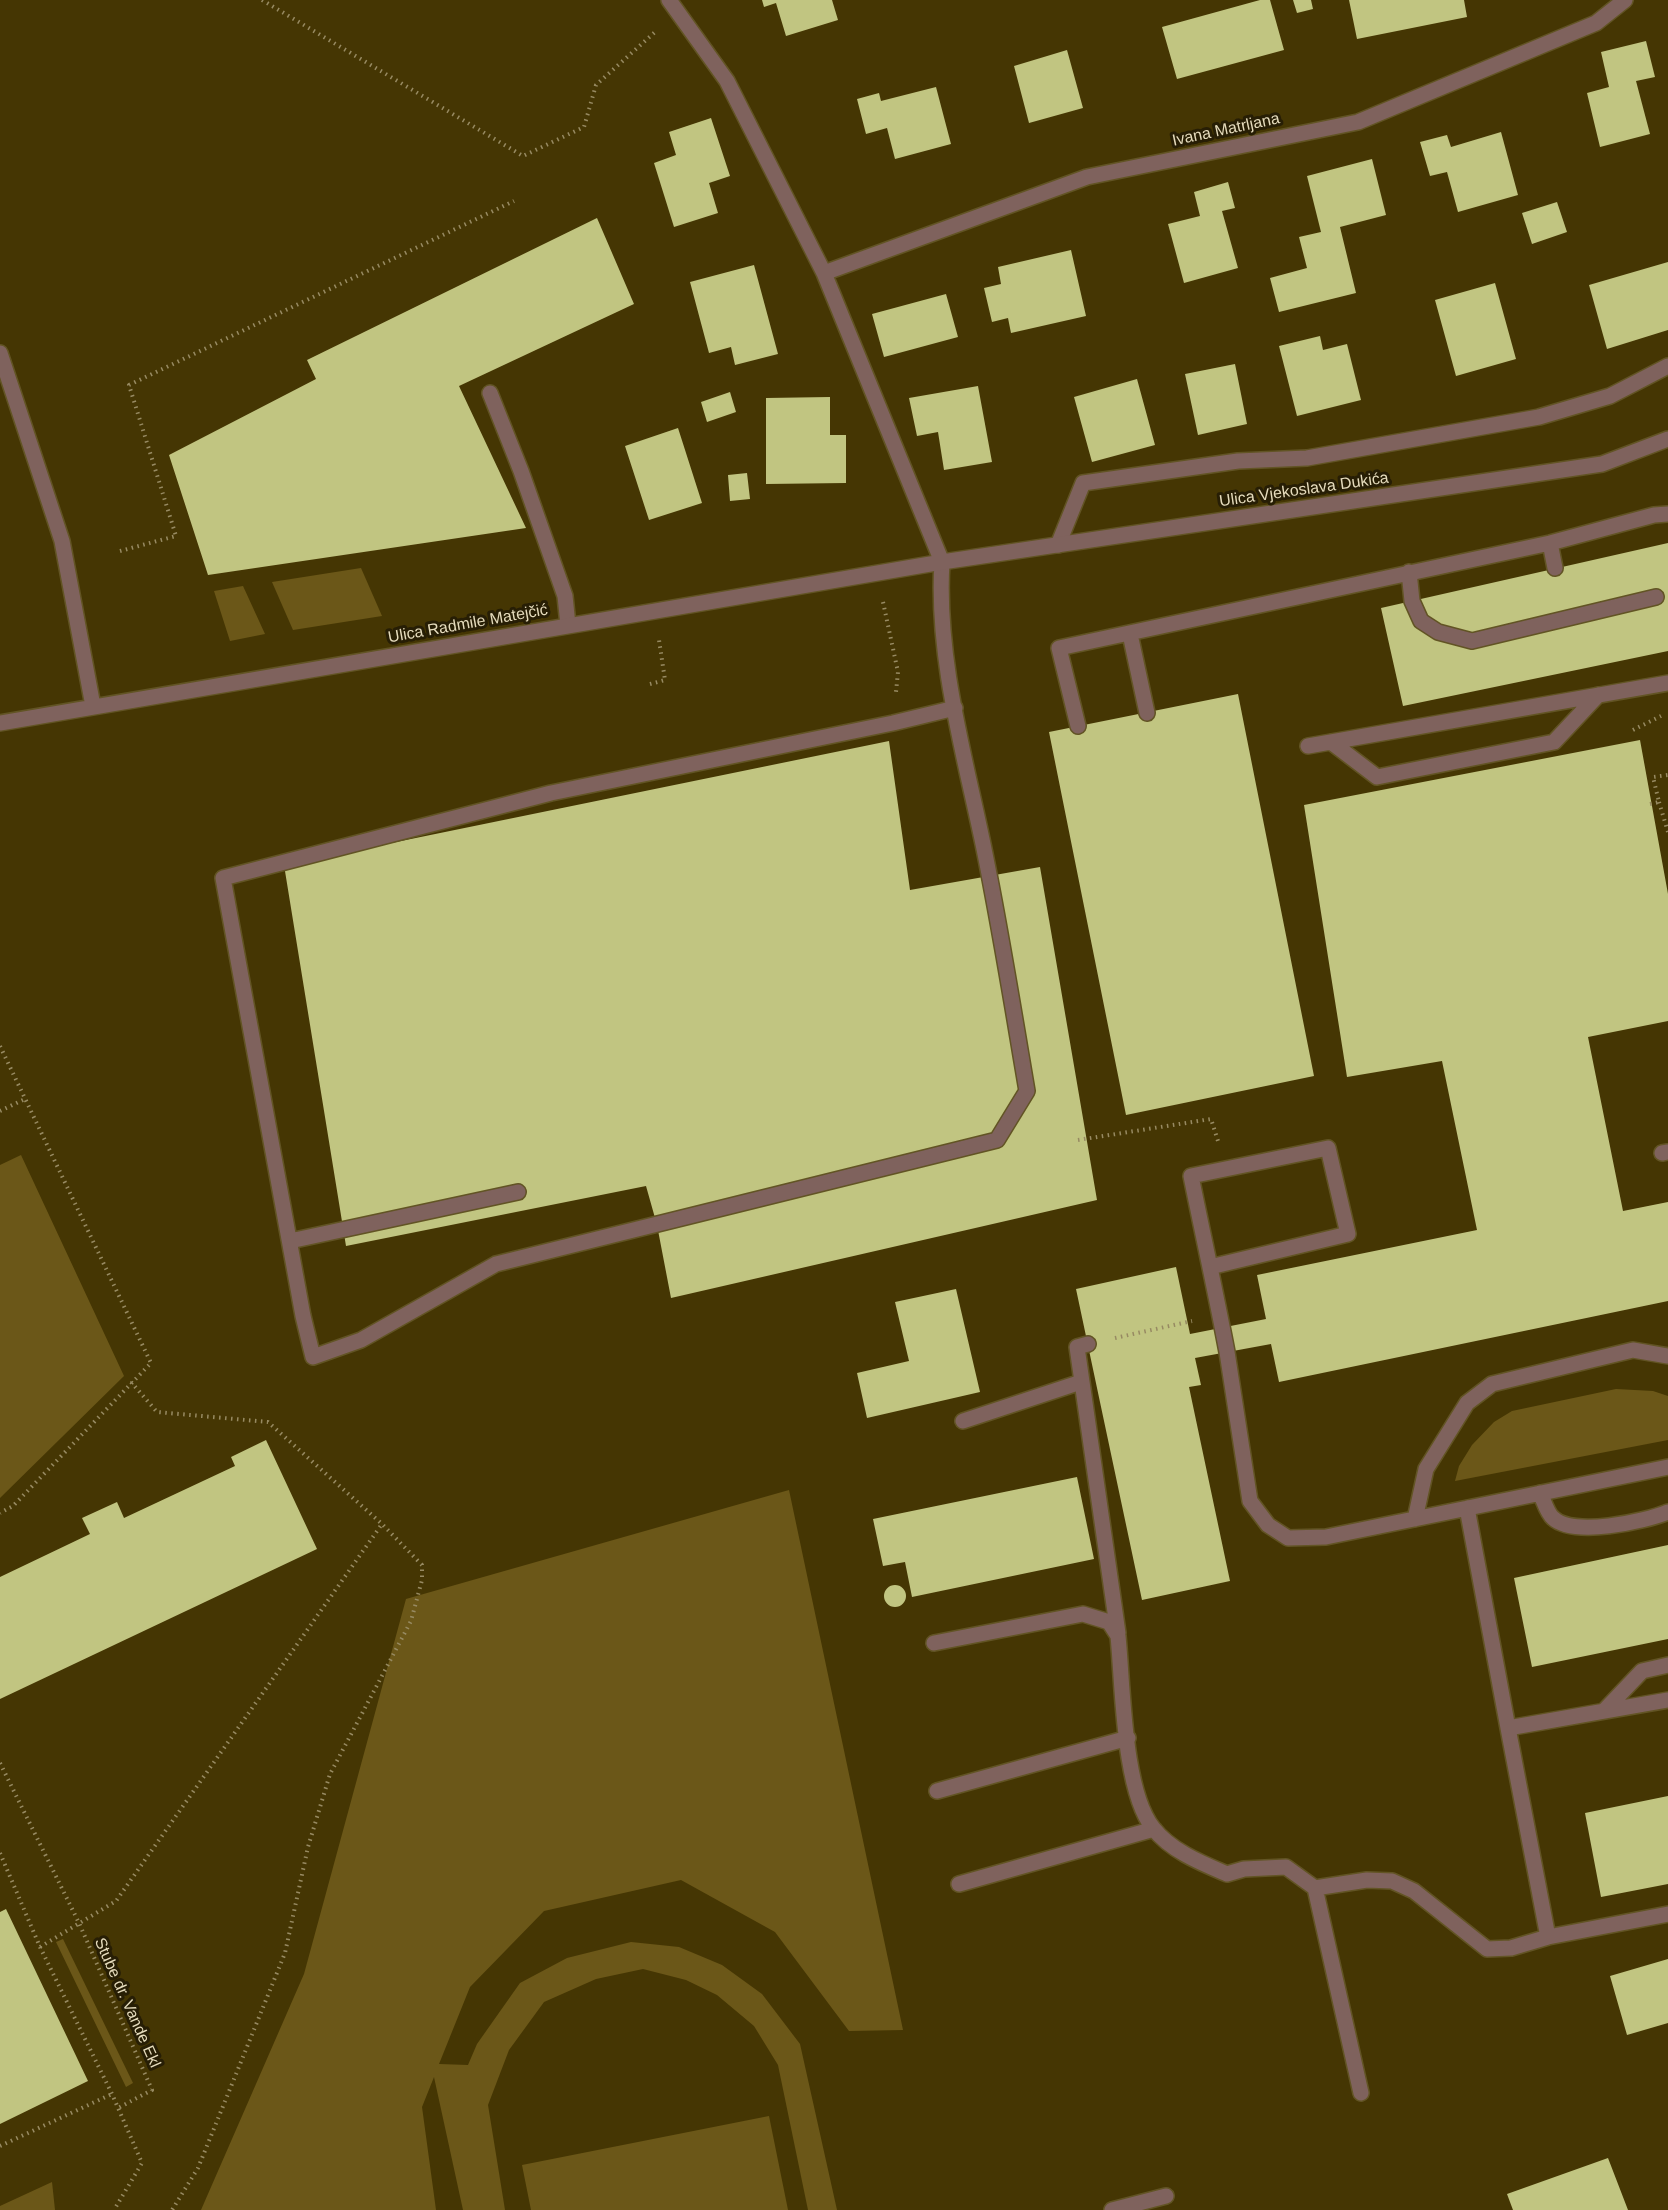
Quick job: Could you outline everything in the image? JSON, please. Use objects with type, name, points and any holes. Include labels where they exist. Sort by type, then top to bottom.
[{"type":"street","name":"Ivana Matrljana","points":[[824,273],[1087,177],[1358,122],[1596,23],[1625,0]]},
{"type":"street","points":[[673,6],[727,81],[824,273],[942,562],[940,596],[954,708],[990,876],[1027,1091],[997,1140],[496,1264],[361,1340],[313,1357],[223,878],[551,794],[893,723],[954,708]]},
{"type":"street","points":[[0,353],[62,541],[93,706]]},
{"type":"street","points":[[1058,545],[1083,483],[1238,461],[1307,458],[1539,417],[1610,396],[1668,366]]},
{"type":"street","points":[[490,393],[521,471],[565,596],[568,625]]},
{"type":"street","name":"Ulica Vjekoslava Dukića","points":[[942,562],[1602,464],[1668,439]]},
{"type":"street","points":[[1078,726],[1059,648],[1550,543],[1654,515],[1668,514]]},
{"type":"street","points":[[1550,543],[1555,568]]},
{"type":"street","name":"Ulica Radmile Matejčić","points":[[0,723],[942,562]]},
{"type":"street","points":[[1409,572],[1412,601],[1421,621],[1437,632],[1472,641],[1656,597]]},
{"type":"street","points":[[1130,634],[1147,713]]},
{"type":"street","points":[[1308,746],[1668,683]]},
{"type":"street","points":[[1331,741],[1377,777],[1554,742],[1598,695]]},
{"type":"street","points":[[1210,1267],[1348,1234],[1328,1148],[1191,1176],[1210,1267],[1220,1314],[1250,1501],[1268,1526],[1288,1538],[1326,1537],[1668,1467]]},
{"type":"street","points":[[290,1241],[518,1192]]},
{"type":"street","points":[[1088,1344],[1077,1347],[1118,1636],[1136,1798],[1154,1829],[1188,1857],[1227,1874],[1244,1869],[1286,1867],[1315,1888],[1361,2093]]},
{"type":"street","points":[[1415,1519],[1426,1470],[1467,1403],[1492,1384],[1633,1350],[1668,1356]]},
{"type":"street","points":[[963,1421],[1081,1382]]},
{"type":"street","points":[[1540,1493],[1552,1517],[1575,1528],[1588,1529],[1668,1512]]},
{"type":"street","points":[[1467,1508],[1548,1937]]},
{"type":"street","points":[[934,1643],[1083,1614],[1109,1622],[1118,1636]]},
{"type":"street","points":[[1604,1711],[1642,1671],[1668,1665]]},
{"type":"street","points":[[1508,1728],[1668,1700]]},
{"type":"street","points":[[937,1791],[1128,1738]]},
{"type":"street","points":[[959,1884],[1154,1829]]},
{"type":"street","points":[[1315,1888],[1367,1880],[1392,1881],[1414,1891],[1486,1949],[1511,1948],[1548,1937],[1668,1914]]},
{"type":"street","points":[[1112,2210],[1166,2196]]},
{"type":"path","points":[[262,0],[524,156],[584,127],[596,85],[673,6]]},
{"type":"path","points":[[120,551],[176,536],[129,385],[514,201]]},
{"type":"path","points":[[883,599],[898,672],[896,692],[890,702],[893,723]]},
{"type":"path","points":[[650,684],[665,680],[658,636]]},
{"type":"path","points":[[1633,730],[1668,712]]},
{"type":"path","points":[[1668,775],[1653,777],[1668,832]]},
{"type":"path","points":[[1650,804],[1659,802]]},
{"type":"path","points":[[0,1046],[151,1363],[13,1506],[0,1513]]},
{"type":"path","points":[[0,1111],[25,1099]]},
{"type":"path","points":[[1078,1140],[1195,1120]]},
{"type":"path","points":[[1088,1344],[1220,1314]]},
{"type":"path","points":[[131,1382],[157,1412],[268,1422],[382,1524],[422,1565],[422,1580],[411,1621],[330,1774],[308,1847],[285,1953],[198,2168],[172,2210]]},
{"type":"path","points":[[79,1923],[116,1901],[382,1524]]},
{"type":"path","name":"Stube dr. Vande Ekl","points":[[0,1763],[79,1923],[152,2090],[118,2108]]},
{"type":"path","points":[[0,1853],[40,1947],[112,2094],[142,2163],[114,2210]]},
{"type":"path","name":"Stube dr. Vande Ekl","points":[[40,1947],[79,1923]]},
{"type":"path","points":[[0,2146],[112,2094]]},
{"type":"shaded area","points":[[361,568],[382,616],[293,630],[272,582]]},
{"type":"shaded area","points":[[243,586],[265,634],[230,641],[214,591]]},
{"type":"shaded area","points":[[21,1155],[124,1376],[0,1498],[0,1165]]},
{"type":"shaded area","points":[[1616,1389],[1653,1391],[1668,1396],[1668,1440],[1455,1481],[1459,1466],[1472,1445],[1494,1422],[1512,1411]]},
{"type":"shaded area","points":[[789,1490],[903,2030],[849,2031],[775,1932],[681,1880],[544,1911],[470,1987],[439,2064],[468,2065],[477,2044],[520,1983],[567,1958],[631,1942],[679,1947],[722,1965],[762,1994],[800,2044],[837,2210],[808,2210],[778,2065],[754,2026],[717,1995],[686,1980],[643,1969],[596,1979],[544,2002],[509,2050],[488,2105],[505,2210],[463,2210],[434,2077],[422,2107],[436,2210],[201,2210],[304,1974],[406,1599]]},
{"type":"shaded area","points":[[63,1939],[133,2083],[126,2087],[56,1942]]},
{"type":"shaded area","points":[[769,2116],[788,2210],[531,2210],[522,2165]]},
{"type":"shaded area","points":[[52,2182],[55,2210],[0,2210],[0,2206]]},
{"type":"building","points":[[762,0],[832,0],[838,20],[786,36],[776,3],[764,7]]},
{"type":"building","points":[[1260,0],[1270,0],[1284,50],[1177,79],[1162,27]]},
{"type":"building","points":[[1293,0],[1311,0],[1313,9],[1297,13]]},
{"type":"building","points":[[1349,0],[1464,0],[1467,17],[1357,39]]},
{"type":"building","points":[[1646,41],[1655,77],[1636,81],[1650,134],[1600,147],[1587,93],[1609,87],[1601,52]]},
{"type":"building","points":[[1067,50],[1083,108],[1029,123],[1014,66]]},
{"type":"building","points":[[936,87],[951,144],[895,159],[887,128],[866,134],[857,99],[879,93],[881,101]]},
{"type":"building","points":[[711,118],[730,176],[709,183],[718,213],[674,227],[654,163],[676,155],[669,132]]},
{"type":"building","points":[[1501,132],[1518,195],[1458,212],[1447,172],[1430,176],[1420,142],[1447,135],[1451,147]]},
{"type":"building","points":[[1372,159],[1386,215],[1340,227],[1356,293],[1279,312],[1270,278],[1307,268],[1299,237],[1321,232],[1307,176]]},
{"type":"building","points":[[1228,182],[1235,208],[1222,211],[1238,268],[1184,283],[1168,224],[1200,216],[1194,192]]},
{"type":"building","points":[[1557,202],[1567,232],[1532,244],[1522,213]]},
{"type":"building","points":[[597,218],[634,304],[459,386],[526,528],[208,575],[169,455],[316,379],[307,360]]},
{"type":"building","points":[[1071,250],[1086,316],[1011,333],[1008,318],[992,322],[984,288],[1001,284],[998,267]]},
{"type":"building","points":[[1668,262],[1668,330],[1607,349],[1589,285]]},
{"type":"building","points":[[754,265],[778,354],[735,365],[731,347],[709,353],[690,282]]},
{"type":"building","points":[[1495,283],[1516,359],[1456,376],[1435,300]]},
{"type":"building","points":[[946,294],[958,337],[884,357],[872,314]]},
{"type":"building","points":[[1320,336],[1323,350],[1347,344],[1361,400],[1297,416],[1279,346]]},
{"type":"building","points":[[1235,364],[1247,424],[1198,435],[1185,374]]},
{"type":"building","points":[[1137,379],[1155,445],[1092,462],[1074,397]]},
{"type":"building","points":[[978,386],[992,462],[944,470],[938,432],[917,436],[909,398]]},
{"type":"building","points":[[730,392],[736,412],[707,422],[701,402]]},
{"type":"building","points":[[830,397],[830,435],[846,435],[846,483],[766,484],[766,398]]},
{"type":"building","points":[[678,428],[702,503],[649,520],[625,446]]},
{"type":"building","points":[[747,473],[750,499],[730,501],[728,475]]},
{"type":"building","points":[[1668,543],[1668,651],[1403,706],[1381,608]]},
{"type":"building","points":[[1238,694],[1314,1076],[1126,1115],[1049,732]]},
{"type":"building","points":[[1640,740],[1668,894],[1668,1021],[1588,1037],[1623,1211],[1668,1202],[1668,1301],[1279,1382],[1271,1344],[1195,1358],[1201,1385],[1189,1387],[1230,1581],[1142,1600],[1076,1289],[1176,1267],[1190,1334],[1266,1319],[1257,1275],[1477,1230],[1442,1061],[1347,1077],[1304,805]]},
{"type":"building","points":[[889,741],[910,890],[1040,867],[1097,1200],[671,1298],[657,1225],[646,1186],[346,1246],[284,865]]},
{"type":"building","points":[[956,1289],[980,1392],[867,1418],[857,1373],[909,1361],[895,1302]]},
{"type":"building","points":[[266,1440],[317,1549],[0,1699],[0,1577],[90,1534],[82,1518],[117,1502],[124,1518],[235,1466],[231,1457]]},
{"type":"building","points":[[1077,1477],[1094,1559],[912,1597],[905,1562],[883,1566],[873,1519]]},
{"type":"building","points":[[1668,1545],[1668,1639],[1532,1667],[1514,1578]]},
{"type":"building","points":[[895,1585],[903,1588],[906,1596],[903,1604],[895,1607],[887,1604],[884,1596],[887,1588]]},
{"type":"building","points":[[1668,1796],[1668,1884],[1601,1897],[1585,1813]]},
{"type":"building","points":[[6,1909],[88,2081],[0,2124],[0,1912]]},
{"type":"building","points":[[1668,1959],[1668,2023],[1627,2035],[1610,1976]]},
{"type":"building","points":[[1608,2158],[1628,2210],[1513,2210],[1507,2194]]}]
